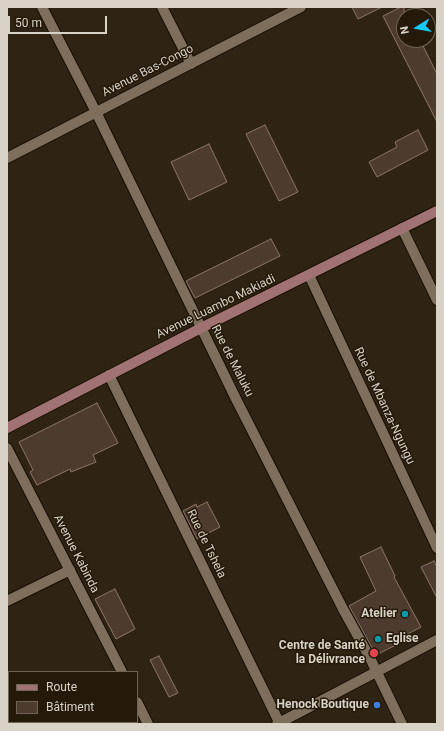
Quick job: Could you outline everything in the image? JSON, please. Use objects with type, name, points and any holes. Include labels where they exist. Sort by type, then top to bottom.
[{"type":"main road","name":"Avenue Luambo Makiadi","points":[[7,428],[201,328],[437,211]]},
{"type":"street","name":"Rue de Maluku","points":[[42,7],[96,112],[201,328],[343,609],[377,672],[402,724]]},
{"type":"street","points":[[162,7],[191,64]]},
{"type":"street","name":"Avenue Bas-Congo","points":[[7,158],[191,64],[283,11],[302,7]]},
{"type":"street","points":[[402,228],[437,300]]},
{"type":"street","name":"Rue de Mbanza-Ngungu","points":[[309,275],[437,548]]},
{"type":"street","name":"Rue de Tshela","points":[[109,375],[278,724]]},
{"type":"street","name":"Avenue Kabinda","points":[[7,448],[121,671]]},
{"type":"street","points":[[7,601],[70,570]]},
{"type":"street","points":[[278,724],[437,640]]},
{"type":"street","points":[[138,704],[148,724]]},
{"type":"building","points":[[352,7],[382,7],[358,19]]},
{"type":"building","points":[[396,10],[396,42],[383,16]]},
{"type":"building","points":[[399,48],[424,48],[437,74],[437,122]]},
{"type":"building","points":[[265,125],[298,192],[279,201],[246,134]]},
{"type":"building","points":[[418,130],[428,150],[377,177],[369,162],[397,147],[395,142]]},
{"type":"building","points":[[209,144],[227,182],[189,200],[171,162]]},
{"type":"building","points":[[271,239],[280,256],[195,298],[186,281]]},
{"type":"building","points":[[97,403],[118,443],[93,455],[96,462],[71,472],[70,469],[37,485],[30,472],[33,470],[19,442]]},
{"type":"building","points":[[207,502],[220,527],[197,539],[183,511],[196,504],[197,507]]},
{"type":"building","points":[[381,547],[395,576],[394,577],[421,627],[396,640],[398,644],[376,655],[349,606],[376,591],[360,557]]},
{"type":"building","points":[[434,561],[437,567],[437,598],[421,567]]},
{"type":"building","points":[[115,589],[135,629],[116,639],[95,599]]},
{"type":"building","points":[[159,656],[178,693],[169,697],[150,660]]},
{"type":"place","name":"Atelier","points":[[405,614]]},
{"type":"place","name":"Eglise","points":[[378,639]]},
{"type":"place","name":"Centre de Santé la Délivrance","points":[[374,653]]},
{"type":"place","name":"Henock Boutique","points":[[377,705]]}]
